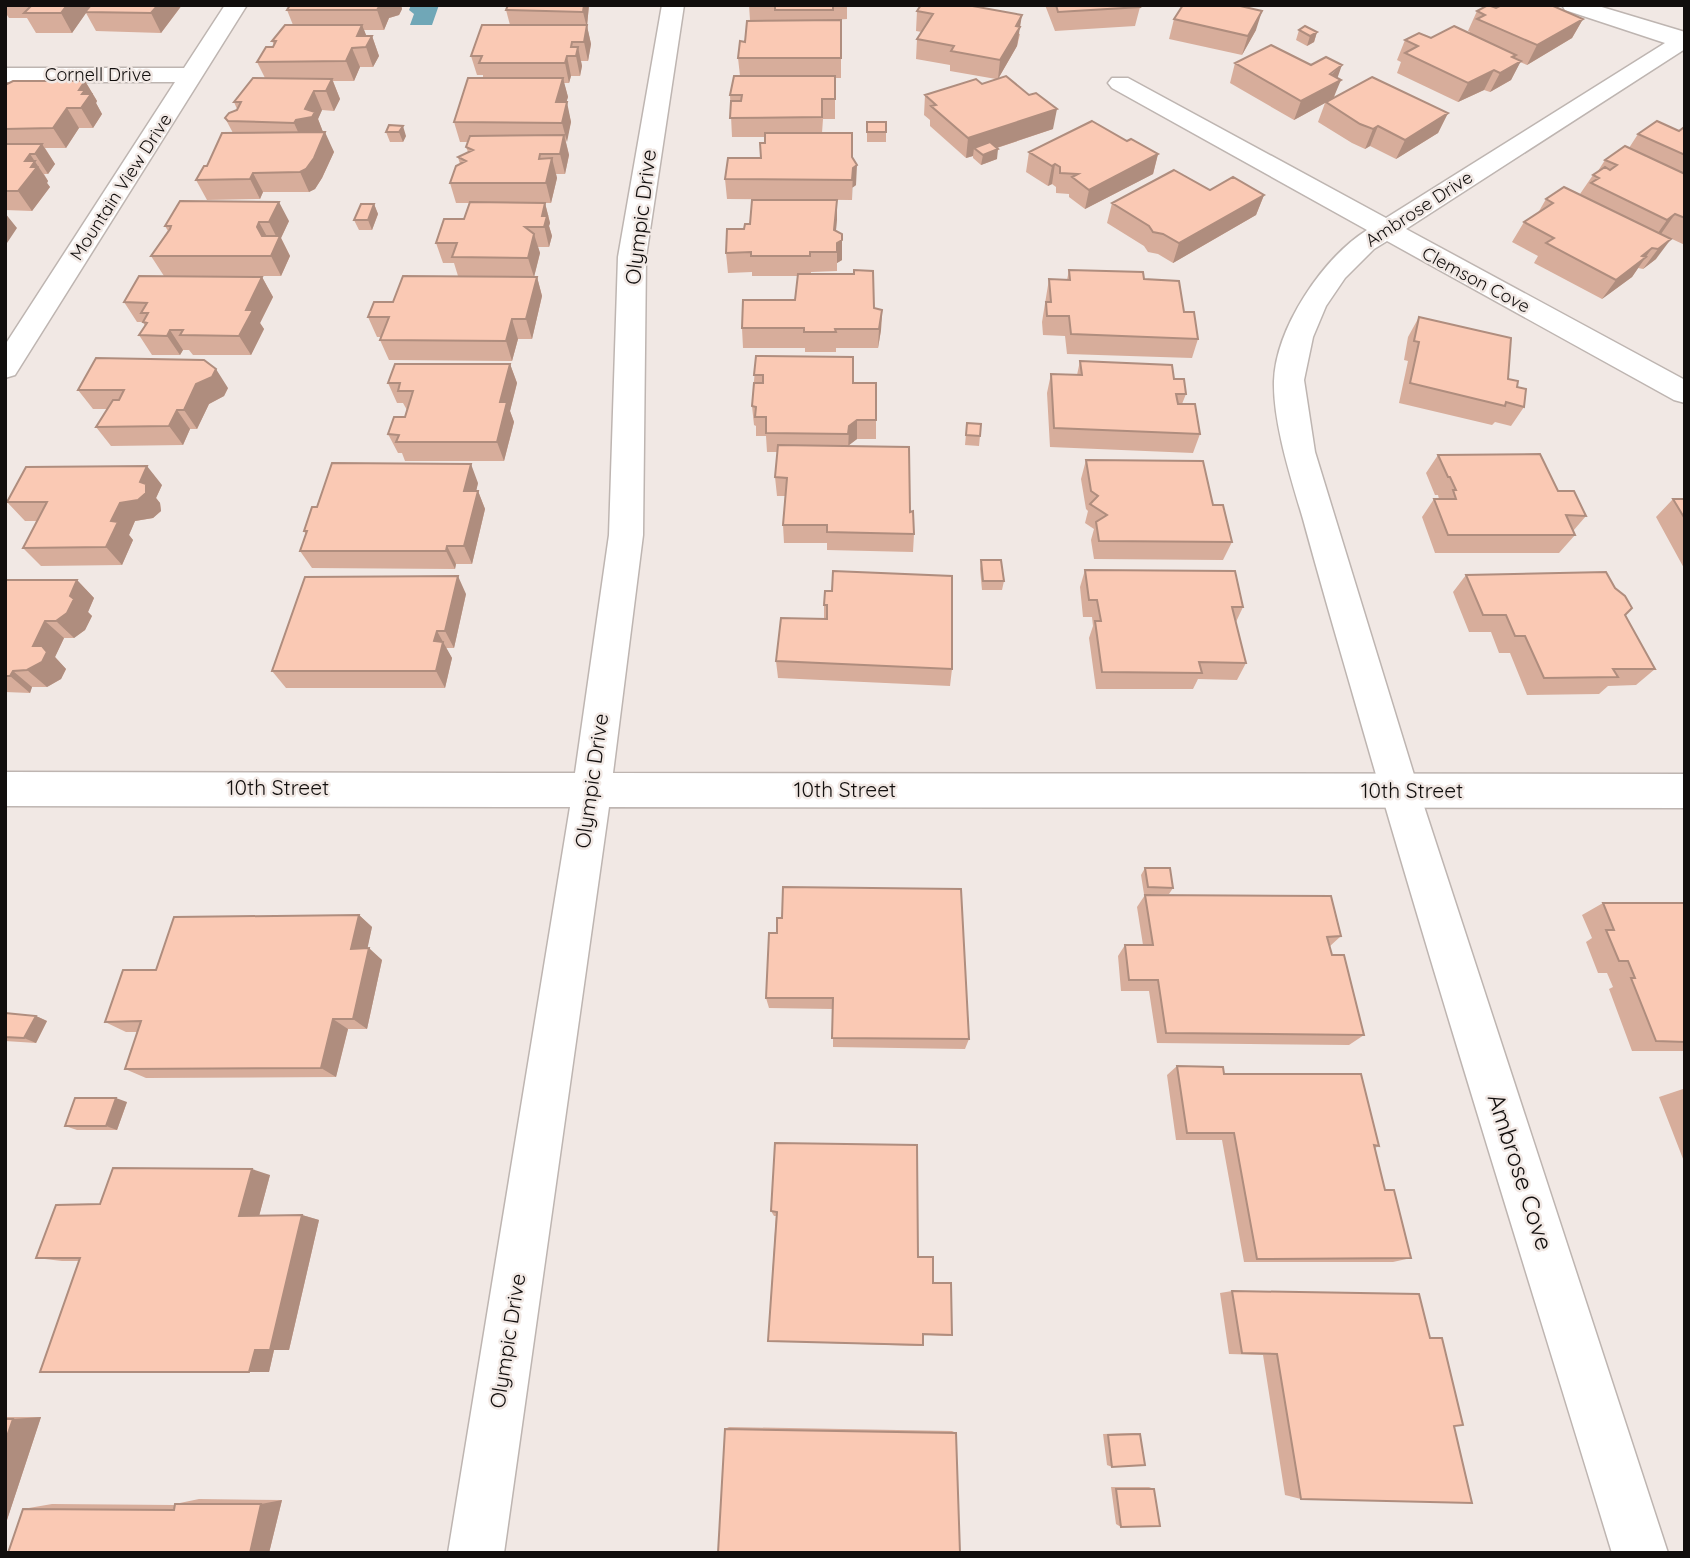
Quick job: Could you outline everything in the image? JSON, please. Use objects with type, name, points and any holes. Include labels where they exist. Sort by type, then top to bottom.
[{"type":"street","name":"Mountain View Drive","points":[[5,368],[236,5]]},
{"type":"street","name":"Olympic Drive","points":[[476,1553],[592,789],[626,535],[632,257],[673,5]]},
{"type":"street","points":[[1573,5],[1684,40]]},
{"type":"street","name":"Ambrose Drive","points":[[1400,791],[1299,452],[1289,380],[1299,337],[1312,305],[1353,253],[1383,229],[1684,40]]},
{"type":"street","name":"Cornell Drive","points":[[5,75],[192,75]]},
{"type":"street","name":"Clemson Cove","points":[[1120,83],[1685,393]]},
{"type":"street","name":"10th Street","points":[[5,789],[1685,791]]},
{"type":"street","name":"Ambrose Cove","points":[[1400,791],[1640,1553]]},
{"type":"water","points":[[411,5],[439,5],[432,25],[410,25],[414,14],[409,10]]},
{"type":"building","points":[[32,5],[67,5],[61,13],[24,13]]},
{"type":"building","points":[[91,5],[158,5],[151,13],[85,12]]},
{"type":"building","points":[[290,5],[380,5],[377,10],[287,10]]},
{"type":"building","points":[[508,5],[584,5],[583,12],[506,10]]},
{"type":"building","points":[[775,5],[833,5],[833,10],[775,10]]},
{"type":"building","points":[[921,5],[967,5],[1022,15],[1016,26],[1020,27],[1000,60],[951,51],[954,46],[917,39],[933,14],[917,11]]},
{"type":"building","points":[[1056,5],[1139,5],[1140,7],[1058,12]]},
{"type":"building","points":[[1183,5],[1236,5],[1262,11],[1248,36],[1174,19]]},
{"type":"building","points":[[1488,5],[1496,8],[1502,5],[1551,5],[1583,19],[1537,45],[1477,19],[1485,15],[1477,11]]},
{"type":"building","points":[[841,20],[841,58],[738,58],[740,41],[745,42],[747,21]]},
{"type":"building","points":[[285,25],[362,25],[357,36],[372,36],[366,47],[352,48],[346,61],[257,62],[266,47],[273,47],[276,41],[272,41]]},
{"type":"building","points":[[482,25],[587,25],[584,42],[572,42],[571,47],[578,47],[576,56],[567,56],[565,63],[479,63],[482,56],[471,56]]},
{"type":"building","points":[[1305,26],[1317,32],[1310,36],[1299,30]]},
{"type":"building","points":[[1454,26],[1516,55],[1512,57],[1521,61],[1500,73],[1494,70],[1468,83],[1405,53],[1418,46],[1405,40],[1419,33],[1431,38]]},
{"type":"building","points":[[1271,45],[1311,65],[1326,57],[1342,65],[1330,74],[1341,80],[1301,101],[1235,63]]},
{"type":"building","points":[[734,76],[835,76],[835,99],[822,99],[822,117],[730,118],[731,101],[741,101],[742,95],[730,95]]},
{"type":"building","points":[[1006,76],[1029,95],[1036,93],[1057,109],[968,138],[931,106],[936,105],[925,95],[976,79],[982,84]]},
{"type":"building","points":[[1372,77],[1448,113],[1405,140],[1378,126],[1373,129],[1360,124],[1326,102]]},
{"type":"building","points":[[253,78],[332,79],[326,91],[314,91],[305,109],[315,112],[312,117],[296,120],[294,123],[228,121],[225,118],[237,110],[241,102],[234,102]]},
{"type":"building","points":[[468,78],[563,78],[556,102],[567,102],[562,123],[454,122]]},
{"type":"building","points":[[13,81],[85,81],[79,90],[85,90],[82,94],[91,94],[81,108],[67,108],[53,128],[5,129],[5,85]]},
{"type":"building","points":[[1092,121],[1127,141],[1131,139],[1158,154],[1089,190],[1072,177],[1078,174],[1060,173],[1060,167],[1055,164],[1052,166],[1029,152]]},
{"type":"building","points":[[1657,121],[1679,131],[1685,129],[1685,155],[1638,134]]},
{"type":"building","points":[[867,122],[886,122],[886,132],[867,132]]},
{"type":"building","points":[[389,125],[403,126],[399,132],[386,132]]},
{"type":"building","points":[[325,132],[314,158],[306,169],[300,172],[253,173],[250,179],[196,180],[204,166],[207,166],[222,133]]},
{"type":"building","points":[[765,133],[852,133],[852,157],[857,165],[853,168],[852,180],[725,179],[728,158],[761,158],[760,143],[765,143]]},
{"type":"building","points":[[564,135],[560,154],[540,154],[539,159],[552,158],[546,183],[450,183],[456,166],[466,161],[458,157],[473,150],[466,147],[470,136]]},
{"type":"building","points":[[990,142],[998,149],[983,155],[974,148]]},
{"type":"building","points":[[5,144],[42,144],[35,154],[30,154],[25,161],[35,161],[31,167],[37,167],[18,191],[5,191]]},
{"type":"building","points":[[1625,146],[1685,174],[1685,218],[1675,214],[1667,220],[1591,183],[1599,178],[1593,175],[1605,167],[1610,170],[1617,165],[1605,160]]},
{"type":"building","points":[[1174,170],[1210,190],[1233,177],[1264,195],[1179,243],[1153,232],[1149,226],[1112,203]]},
{"type":"building","points":[[1564,187],[1671,239],[1658,249],[1652,248],[1642,256],[1646,257],[1616,280],[1546,243],[1554,238],[1524,222],[1553,203],[1546,199]]},
{"type":"building","points":[[752,200],[837,200],[834,230],[842,234],[842,240],[837,243],[837,252],[810,252],[810,256],[751,256],[751,252],[726,253],[727,229],[744,229],[745,224],[750,224]]},
{"type":"building","points":[[180,201],[279,202],[269,222],[259,222],[257,227],[262,236],[280,236],[271,256],[151,256],[170,229],[171,226],[165,226]]},
{"type":"building","points":[[470,202],[545,203],[542,216],[547,216],[544,227],[525,227],[534,234],[528,258],[452,257],[457,243],[436,243],[444,219],[464,219]]},
{"type":"building","points":[[361,204],[374,204],[368,220],[354,220]]},
{"type":"building","points":[[854,270],[873,271],[874,308],[882,310],[879,329],[804,332],[804,328],[742,328],[743,300],[795,300],[798,274],[854,274]]},
{"type":"building","points":[[1069,270],[1143,272],[1144,279],[1179,281],[1184,312],[1194,312],[1198,339],[1071,334],[1069,316],[1047,316],[1046,302],[1051,302],[1049,279],[1070,280]]},
{"type":"building","points":[[139,276],[262,277],[246,310],[253,310],[239,336],[180,335],[183,330],[170,330],[167,336],[139,335],[147,323],[143,322],[148,313],[141,313],[147,303],[124,302]]},
{"type":"building","points":[[403,276],[537,277],[526,319],[512,319],[506,341],[380,340],[389,317],[368,317],[374,302],[393,302]]},
{"type":"building","points":[[1419,317],[1511,338],[1508,379],[1518,381],[1517,387],[1526,389],[1524,407],[1506,402],[1505,406],[1410,383],[1419,342],[1414,341]]},
{"type":"building","points":[[756,356],[853,357],[853,383],[876,383],[876,420],[857,420],[849,426],[848,434],[766,433],[766,417],[755,417],[756,407],[752,406],[754,383],[763,383],[763,375],[754,375]]},
{"type":"building","points":[[96,358],[204,360],[216,369],[212,377],[196,384],[184,410],[177,410],[169,426],[96,427],[113,400],[119,400],[124,390],[78,390]]},
{"type":"building","points":[[1080,361],[1172,365],[1174,379],[1184,379],[1186,394],[1176,394],[1178,404],[1195,404],[1200,434],[1054,428],[1051,374],[1082,375]]},
{"type":"building","points":[[395,364],[510,364],[500,402],[507,402],[497,442],[396,442],[399,435],[388,434],[394,417],[405,417],[413,391],[398,391],[400,383],[388,383]]},
{"type":"building","points":[[967,423],[981,424],[980,436],[966,435]]},
{"type":"building","points":[[778,445],[909,447],[910,512],[913,511],[914,534],[827,532],[827,525],[783,525],[787,478],[775,477]]},
{"type":"building","points":[[1540,454],[1558,491],[1574,491],[1586,516],[1566,515],[1575,535],[1448,535],[1434,499],[1456,499],[1453,490],[1456,490],[1438,455]]},
{"type":"building","points":[[1086,460],[1203,461],[1213,505],[1223,505],[1232,542],[1099,541],[1096,522],[1107,515],[1090,504],[1098,496],[1091,491]]},
{"type":"building","points":[[332,463],[471,464],[464,491],[478,491],[464,546],[447,546],[446,551],[300,551],[312,507],[317,507]]},
{"type":"building","points":[[147,466],[140,482],[146,484],[146,493],[138,500],[120,503],[111,521],[118,522],[106,547],[23,548],[47,502],[7,502],[26,467]]},
{"type":"building","points":[[1673,499],[1685,499],[1685,519]]},
{"type":"building","points":[[981,560],[1001,560],[1004,581],[983,581]]},
{"type":"building","points":[[1085,570],[1235,571],[1243,607],[1232,607],[1246,663],[1199,662],[1202,673],[1102,672],[1095,621],[1101,621],[1097,600],[1089,600]]},
{"type":"building","points":[[833,571],[952,576],[952,669],[776,661],[781,618],[827,619],[825,591],[832,591]]},
{"type":"building","points":[[1606,572],[1632,608],[1625,615],[1655,669],[1613,669],[1618,677],[1544,678],[1525,636],[1515,636],[1506,615],[1483,615],[1466,575]]},
{"type":"building","points":[[458,576],[445,631],[437,631],[434,641],[443,642],[436,671],[272,671],[305,577]]},
{"type":"building","points":[[5,580],[77,580],[70,596],[74,599],[67,613],[56,621],[45,621],[33,646],[42,646],[47,652],[42,662],[27,670],[13,671],[10,676],[5,676]]},
{"type":"building","points":[[1145,868],[1170,868],[1173,888],[1148,887]]},
{"type":"building","points":[[783,887],[961,889],[969,1039],[832,1038],[833,998],[766,998],[769,933],[777,933],[777,918],[782,918]]},
{"type":"building","points":[[1145,895],[1331,896],[1341,936],[1327,937],[1332,955],[1344,955],[1364,1035],[1166,1033],[1158,980],[1129,980],[1125,945],[1153,945]]},
{"type":"building","points":[[1603,903],[1685,903],[1685,1042],[1656,1041],[1631,978],[1635,978],[1628,961],[1619,961],[1606,930],[1614,930]]},
{"type":"building","points":[[359,915],[351,949],[369,948],[353,1019],[333,1019],[321,1068],[125,1069],[141,1021],[105,1022],[123,970],[156,970],[174,917]]},
{"type":"building","points":[[5,1013],[36,1016],[24,1038],[5,1037]]},
{"type":"building","points":[[1177,1066],[1223,1067],[1224,1074],[1361,1074],[1379,1146],[1374,1145],[1385,1190],[1394,1190],[1411,1258],[1257,1259],[1234,1133],[1187,1133]]},
{"type":"building","points":[[75,1098],[116,1098],[106,1126],[65,1126]]},
{"type":"building","points":[[775,1143],[917,1145],[918,1257],[933,1257],[933,1283],[951,1283],[952,1335],[923,1334],[923,1345],[768,1341],[777,1212],[771,1211]]},
{"type":"building","points":[[113,1168],[252,1169],[239,1216],[302,1215],[270,1350],[255,1350],[249,1372],[40,1372],[80,1258],[36,1258],[56,1205],[100,1204]]},
{"type":"building","points":[[1232,1291],[1419,1294],[1430,1338],[1442,1338],[1463,1425],[1454,1426],[1472,1503],[1301,1499],[1277,1354],[1242,1353]]},
{"type":"building","points":[[5,1419],[13,1419],[5,1442]]},
{"type":"building","points":[[725,1429],[956,1433],[960,1553],[718,1553]]},
{"type":"building","points":[[1140,1434],[1145,1465],[1112,1467],[1108,1435]]},
{"type":"building","points":[[1116,1489],[1154,1489],[1160,1526],[1121,1527]]},
{"type":"building","points":[[175,1504],[261,1504],[250,1553],[8,1553],[23,1509],[174,1510]]}]
